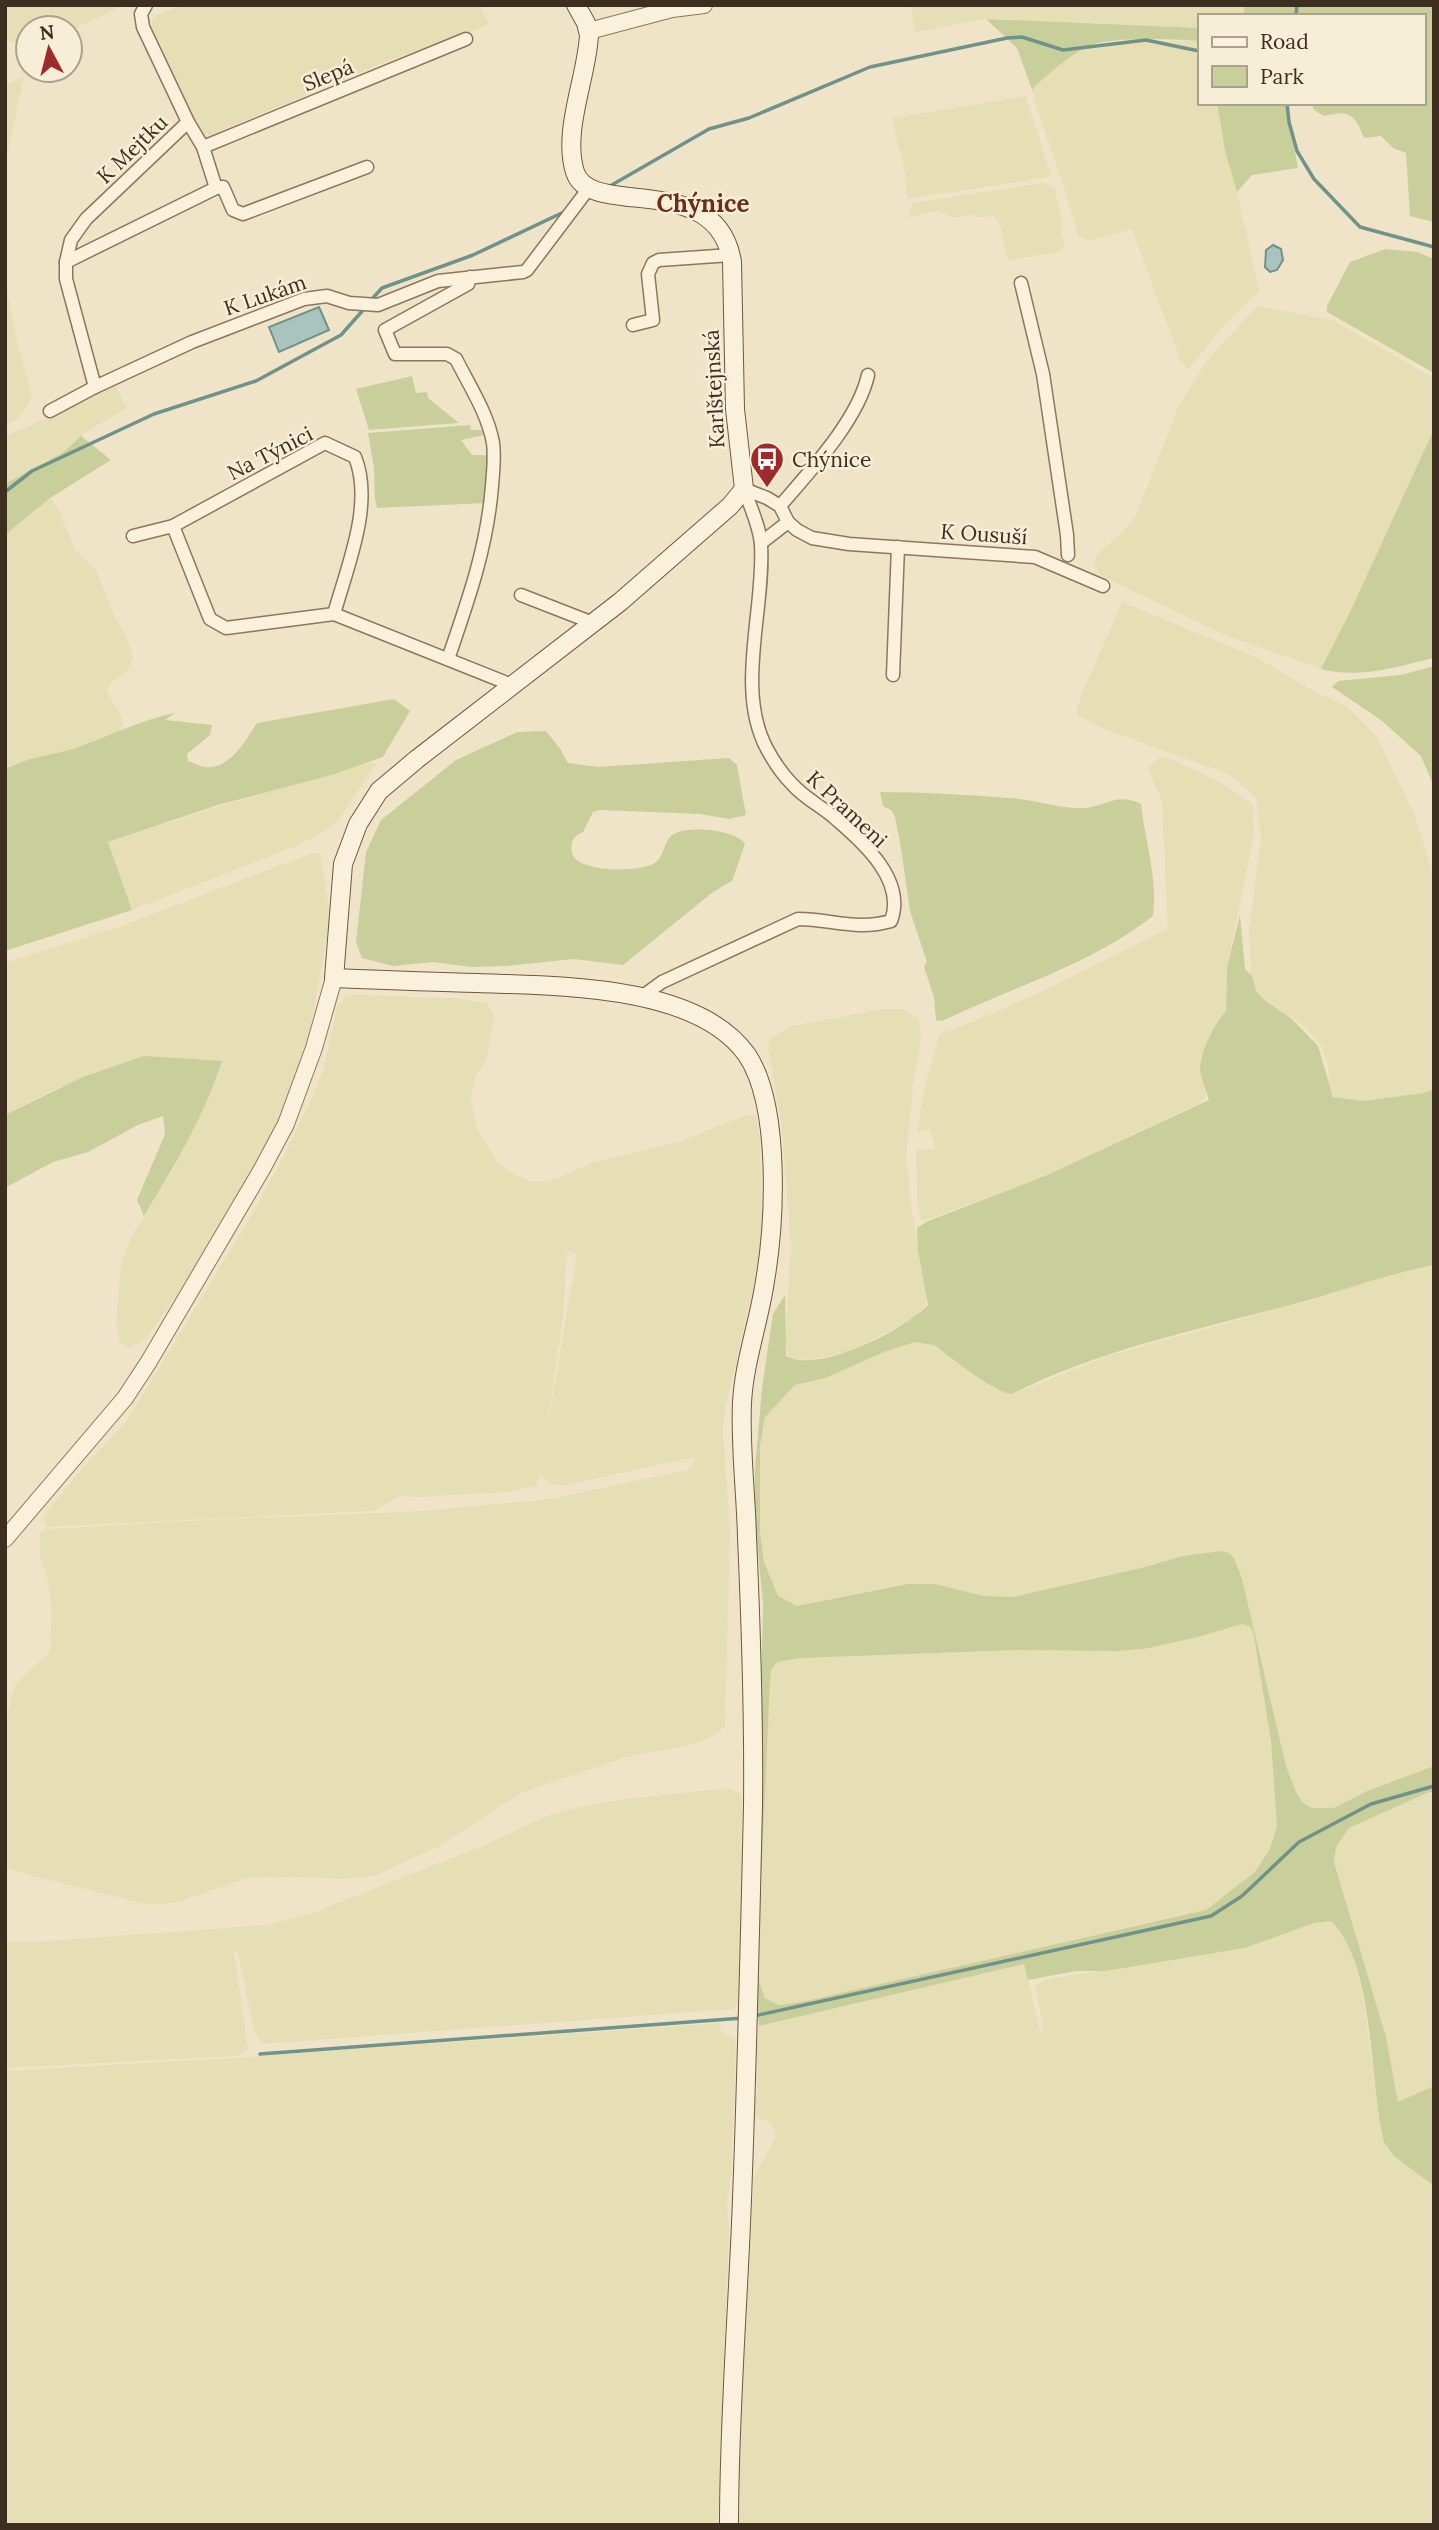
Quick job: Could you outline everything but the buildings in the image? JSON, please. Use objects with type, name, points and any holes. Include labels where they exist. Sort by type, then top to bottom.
[{"type":"main road","points":[[576,5],[589,31],[586,62],[575,115],[572,152],[577,177],[589,188]]},
{"type":"main road","name":"Karlštejnská","points":[[589,188],[605,193],[668,202],[703,214],[716,223],[724,234],[731,255],[735,409],[744,489]]},
{"type":"main road","points":[[729,2525],[729,2461],[742,2199],[753,1804],[754,1684],[742,1402],[772,1230],[769,1116],[764,1093],[747,1055],[719,1027],[701,1016],[658,1001],[556,986],[334,978],[343,864],[358,824],[387,783],[593,623],[730,506],[744,489]]},
{"type":"street","points":[[146,5],[141,14],[143,27],[188,122]]},
{"type":"street","points":[[589,31],[672,9],[704,5]]},
{"type":"street","name":"Slepá","points":[[203,147],[466,38]]},
{"type":"street","name":"K Mejtku","points":[[95,387],[66,279],[66,262],[71,240],[86,219],[188,122],[203,147],[216,188]]},
{"type":"street","points":[[66,262],[216,188],[223,187],[233,211],[243,214],[367,167]]},
{"type":"street","name":"K Lukám","points":[[50,411],[192,342],[304,299],[327,296],[349,303],[378,305],[438,281],[516,274],[527,270],[589,188]]},
{"type":"street","points":[[633,326],[653,320],[648,274],[653,263],[659,260],[731,255]]},
{"type":"street","points":[[448,659],[478,571],[490,506],[495,460],[493,442],[489,425],[456,359],[447,354],[395,354],[385,330],[468,284],[470,277]]},
{"type":"street","points":[[1021,283],[1043,374],[1068,535],[1068,555]]},
{"type":"street","points":[[780,506],[820,459],[841,429],[865,388],[868,375]]},
{"type":"street","name":"Na Týnici","points":[[134,536],[173,526],[325,443],[355,457],[361,473],[362,509],[334,614]]},
{"type":"street","points":[[744,489],[780,506],[788,522],[761,543],[744,489]]},
{"type":"street","name":"K Ousuší","points":[[788,522],[812,538],[849,544],[1035,557],[1103,586]]},
{"type":"street","points":[[173,526],[210,619],[226,628],[334,614],[512,685]]},
{"type":"street","name":"K Prameni","points":[[640,998],[662,982],[798,919],[848,926],[878,925],[891,921],[896,907],[888,878],[873,855],[836,819],[792,785],[777,765],[759,729],[752,681],[761,543]]},
{"type":"street","points":[[892,675],[898,547]]},
{"type":"street","points":[[521,595],[593,623]]},
{"type":"street","points":[[5,1539],[125,1398],[249,1192],[286,1124],[314,1048],[334,978]]},
{"type":"shaded area","points":[[5,5],[124,5],[84,24],[84,14],[14,14],[14,42],[5,41]]},
{"type":"shaded area","points":[[183,5],[480,5],[489,25],[390,60],[210,135],[202,134],[152,26],[152,20],[157,15]]},
{"type":"shaded area","points":[[911,5],[1246,5],[1243,14],[1198,14],[1198,28],[986,19],[915,32]]},
{"type":"shaded area","points":[[1123,41],[1198,41],[1198,105],[1217,105],[1222,137],[1259,291],[1221,328],[1189,369],[1181,362],[1132,229],[1089,241],[1078,235],[1037,110],[1032,90],[1040,80],[1092,45]]},
{"type":"shaded area","points":[[14,81],[14,84],[22,84],[5,165],[5,86]]},
{"type":"shaded area","points":[[1026,96],[1051,177],[907,199],[905,172],[892,118]]},
{"type":"shaded area","points":[[1042,183],[1055,190],[1065,247],[1058,252],[1011,260],[1007,258],[1000,224],[993,216],[977,217],[973,214],[955,218],[938,211],[908,217],[912,203]]},
{"type":"shaded area","points":[[5,276],[16,338],[32,395],[27,407],[17,419],[5,426]]},
{"type":"shaded area","points":[[1257,306],[1332,320],[1434,378],[1434,428],[1351,610],[1321,669],[1227,636],[1100,575],[1094,563],[1100,551],[1120,535],[1136,516],[1179,405],[1206,362]]},
{"type":"shaded area","points":[[114,384],[127,408],[86,432],[64,452],[5,484],[5,436],[53,416]]},
{"type":"shaded area","points":[[50,498],[57,506],[75,550],[97,572],[110,607],[130,645],[133,658],[127,671],[112,682],[106,691],[122,717],[123,725],[120,732],[72,749],[16,763],[5,770],[5,535]]},
{"type":"shaded area","points":[[1122,602],[1258,658],[1310,689],[1348,707],[1377,737],[1414,814],[1434,877],[1434,1089],[1424,1093],[1362,1101],[1341,1100],[1333,1095],[1329,1084],[1328,1064],[1321,1045],[1304,1026],[1267,1002],[1256,991],[1251,976],[1249,929],[1261,840],[1256,798],[1230,775],[1102,728],[1078,715],[1077,708],[1082,694]]},
{"type":"shaded area","points":[[1160,757],[1173,760],[1220,782],[1253,804],[1254,834],[1227,967],[1226,1011],[1218,1019],[1199,1063],[1206,1096],[1202,1102],[1039,1179],[923,1221],[917,1201],[916,1150],[935,1149],[930,1129],[917,1133],[922,1099],[939,1035],[1049,988],[1168,929],[1162,801],[1148,767]]},
{"type":"shaded area","points":[[370,763],[376,764],[337,822],[317,836],[132,910],[108,842],[233,802]]},
{"type":"shaded area","points":[[315,852],[321,855],[330,918],[311,1024],[291,1094],[278,1127],[184,1284],[148,1336],[131,1349],[119,1342],[116,1321],[121,1265],[131,1238],[173,1169],[196,1122],[107,1069],[49,1092],[5,1115],[5,963],[124,925]]},
{"type":"shaded area","points":[[345,997],[458,998],[488,1004],[494,1017],[486,1060],[476,1075],[471,1099],[476,1126],[497,1162],[516,1176],[530,1181],[546,1181],[560,1177],[592,1163],[678,1142],[743,1116],[756,1115],[760,1141],[762,1232],[723,1430],[730,1530],[725,1727],[710,1738],[691,1745],[626,1757],[523,1792],[436,1848],[373,1876],[347,1879],[247,1878],[178,1902],[149,1905],[21,1873],[5,1866],[5,1731],[12,1694],[17,1683],[50,1651],[52,1615],[49,1585],[40,1555],[40,1533],[47,1529],[426,1511],[550,1499],[687,1470],[694,1464],[695,1457],[566,1485],[550,1484],[540,1475],[536,1486],[508,1492],[400,1496],[373,1511],[46,1527],[43,1517],[128,1419],[248,1221],[310,1102],[324,1068],[337,1007]],"holes":[[[567,1252],[577,1253],[545,1441],[563,1316]]]},
{"type":"shaded area","points":[[881,1009],[903,1009],[918,1019],[920,1026],[921,1041],[913,1085],[906,1157],[926,1304],[915,1318],[849,1352],[807,1360],[795,1359],[788,1357],[785,1335],[791,1248],[782,1128],[768,1047],[770,1039],[788,1027]]},
{"type":"shaded area","points":[[1434,1265],[1434,1766],[1367,1791],[1334,1808],[1311,1808],[1303,1803],[1286,1766],[1242,1579],[1221,1551],[1183,1556],[1013,1597],[983,1596],[935,1584],[908,1584],[797,1606],[778,1596],[764,1562],[760,1532],[760,1445],[765,1416],[795,1385],[884,1352],[915,1342],[926,1342],[993,1387],[1012,1394],[1110,1355],[1321,1297],[1406,1270]]},
{"type":"shaded area","points":[[1242,1624],[1253,1631],[1271,1741],[1277,1827],[1269,1850],[1255,1872],[1206,1910],[801,2002],[779,2005],[765,1998],[759,1981],[758,1952],[770,1682],[771,1670],[777,1662],[801,1658],[1016,1650],[1144,1649]]},
{"type":"shaded area","points":[[728,1788],[740,1792],[742,1803],[740,2002],[733,2009],[263,2044],[252,2021],[239,1957],[234,1951],[248,2049],[243,2053],[236,2056],[5,2068],[5,1942],[267,1925],[310,1914],[485,1845],[545,1817],[580,1807],[626,1799]]},
{"type":"shaded area","points":[[1434,1792],[1434,2086],[1398,2103],[1386,2037],[1334,1862],[1336,1847],[1349,1828]]},
{"type":"shaded area","points":[[1331,1921],[1350,1946],[1356,1963],[1384,2142],[1394,2156],[1434,2186],[1434,2525],[738,2525],[740,2431],[754,2176],[776,2137],[772,2124],[754,2115],[754,2096],[758,2095],[754,2061],[759,2026],[1025,1964],[1040,2032],[1044,2030],[1035,1986],[1047,1979],[1245,1948],[1314,1923]]},
{"type":"shaded area","points":[[719,2023],[726,2036],[734,2037],[736,2043],[731,2172],[727,2203],[729,2229],[718,2525],[5,2525],[5,2071],[248,2057]]},
{"type":"green space","points":[[1246,5],[1434,5],[1434,222],[1410,216],[1406,153],[1393,148],[1381,136],[1364,138],[1350,116],[1324,116],[1314,110],[1312,105],[1425,105],[1425,14],[1243,14]]},
{"type":"green space","points":[[986,19],[1198,28],[1198,41],[1133,39],[1088,46],[1061,64],[1032,90],[1017,48]]},
{"type":"green space","points":[[1217,105],[1286,105],[1298,168],[1252,175],[1237,192],[1225,151]]},
{"type":"green space","points":[[1385,249],[1417,252],[1434,259],[1434,373],[1327,312],[1327,306],[1350,262]]},
{"type":"green space","points":[[412,376],[416,393],[427,392],[428,398],[459,423],[369,430],[356,389]]},
{"type":"green space","points":[[470,425],[471,430],[484,430],[484,435],[461,440],[472,455],[488,455],[486,503],[377,508],[368,433]]},
{"type":"green space","points":[[1434,429],[1434,658],[1364,672],[1321,669],[1351,610]]},
{"type":"green space","points":[[81,436],[111,460],[50,498],[5,535],[5,484],[64,452]]},
{"type":"green space","points":[[1434,666],[1434,787],[1421,756],[1381,720],[1332,687],[1338,681],[1401,675]]},
{"type":"green space","points":[[394,699],[410,711],[383,757],[335,774],[218,805],[108,842],[132,910],[5,951],[5,770],[21,762],[72,749],[175,713],[165,720],[212,725],[210,735],[187,754],[188,761],[214,767],[230,759],[257,723]]},
{"type":"green space","points":[[546,731],[568,763],[598,767],[729,758],[737,765],[746,815],[729,819],[700,814],[599,810],[593,812],[583,832],[572,843],[571,849],[576,860],[596,867],[645,867],[657,861],[670,837],[676,833],[696,830],[720,832],[740,839],[745,844],[732,881],[713,892],[623,965],[574,959],[505,966],[471,967],[433,962],[393,966],[362,958],[356,942],[366,852],[381,820],[456,760],[517,732]]},
{"type":"green space","points":[[880,792],[1020,799],[1076,808],[1092,807],[1118,799],[1141,804],[1154,888],[1153,916],[1129,933],[1077,962],[942,1021],[936,1020],[934,997],[924,967],[927,962],[910,911],[895,817],[891,810],[883,806]]},
{"type":"green space","points":[[1240,915],[1245,969],[1252,976],[1256,991],[1292,1019],[1318,1046],[1333,1097],[1362,1101],[1424,1093],[1434,1089],[1434,1265],[1113,1353],[1012,1394],[995,1388],[934,1345],[915,1342],[884,1352],[825,1378],[795,1385],[765,1417],[760,1445],[760,1532],[764,1562],[778,1596],[797,1606],[908,1584],[935,1584],[983,1596],[1013,1597],[1183,1556],[1221,1551],[1229,1553],[1234,1558],[1242,1579],[1286,1766],[1303,1803],[1312,1808],[1334,1808],[1367,1791],[1434,1766],[1434,1792],[1349,1828],[1336,1847],[1334,1862],[1386,2037],[1398,2102],[1434,2086],[1434,2186],[1394,2156],[1384,2142],[1363,1993],[1356,1965],[1345,1940],[1331,1921],[1314,1923],[1245,1948],[1105,1971],[1076,1971],[1028,1980],[1024,1964],[759,2026],[755,1991],[763,1603],[755,1522],[755,1468],[762,1388],[773,1314],[785,1295],[786,1356],[801,1360],[839,1354],[881,1337],[928,1305],[918,1250],[917,1228],[928,1221],[1045,1176],[1209,1100],[1200,1067],[1209,1037],[1226,1011],[1227,967]],"holes":[[[1242,1624],[1253,1631],[1271,1741],[1277,1827],[1269,1850],[1255,1872],[1206,1910],[801,2002],[779,2005],[765,1998],[759,1981],[758,1952],[770,1682],[771,1670],[777,1662],[801,1658],[1016,1650],[1118,1651],[1144,1649]]]},
{"type":"green space","points":[[144,1056],[222,1061],[197,1121],[144,1216],[137,1200],[165,1134],[163,1116],[138,1125],[88,1152],[53,1162],[5,1188],[5,1115],[83,1077]]},
{"type":"water","points":[[1273,245],[1281,249],[1283,260],[1277,270],[1270,272],[1265,267],[1266,250]]},
{"type":"water","points":[[319,307],[329,330],[279,352],[269,327]]},
{"type":"waterway","points":[[1296,14],[1297,5]]},
{"type":"waterway","points":[[610,186],[709,129],[749,118],[870,67],[1022,37],[1063,50],[1146,40],[1198,51]]},
{"type":"waterway","points":[[1287,105],[1297,151],[1314,179],[1360,227],[1434,247]]},
{"type":"waterway","points":[[371,300],[382,288],[473,255],[566,211]]},
{"type":"waterway","points":[[5,492],[32,471],[154,414],[256,381],[341,335],[364,309]]},
{"type":"waterway","points":[[754,2016],[1211,1916],[1242,1896],[1299,1842],[1371,1804],[1434,1786]]},
{"type":"waterway","points":[[260,2054],[743,2018]]},
{"type":"place","name":"Chýnice","points":[[767,489]]},
{"type":"district","name":"Chýnice","points":[[703,203]]}]
